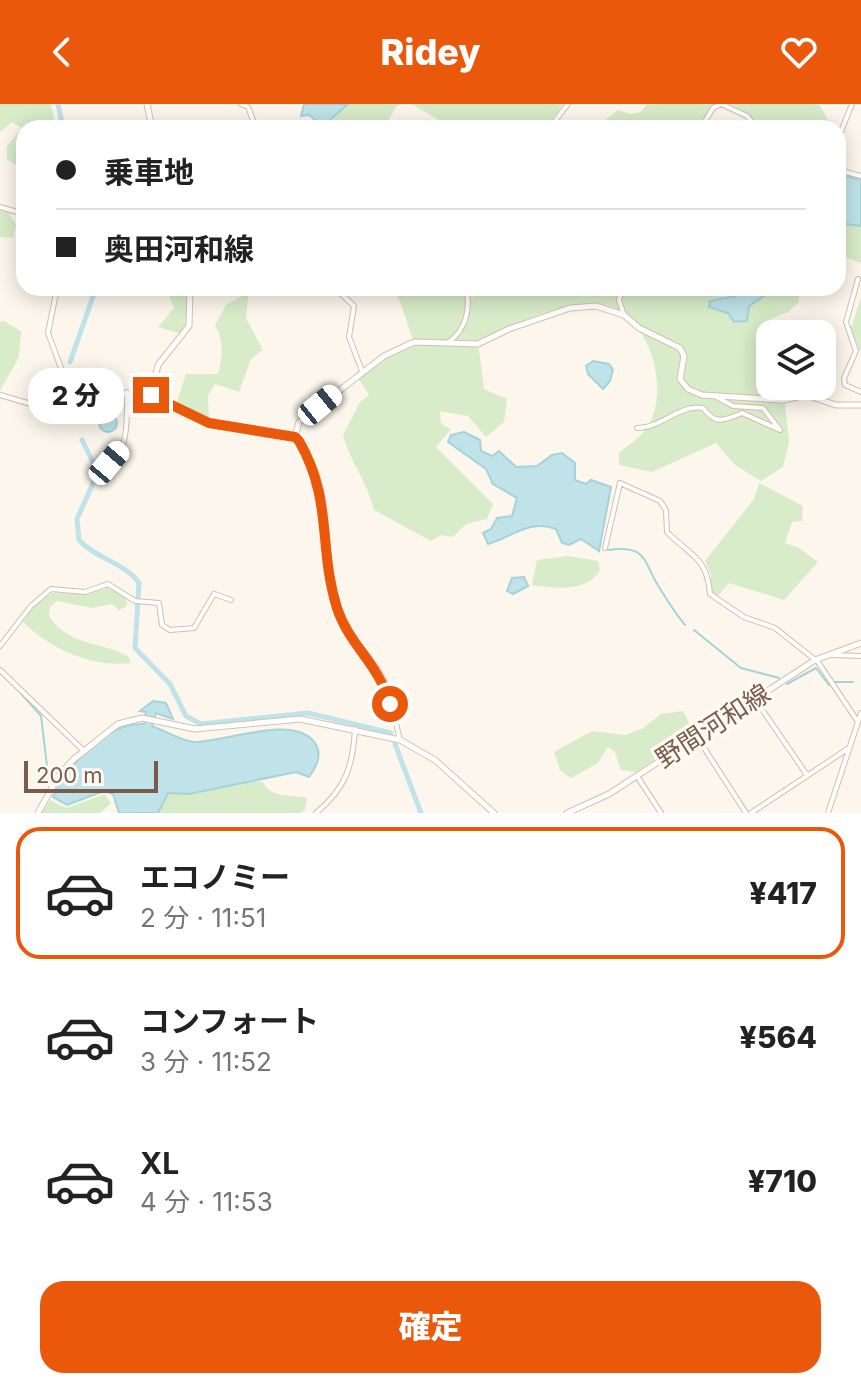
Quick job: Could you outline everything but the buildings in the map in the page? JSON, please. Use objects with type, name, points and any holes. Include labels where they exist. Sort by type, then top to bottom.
[{"type":"main road","points":[[190,296],[189,326],[158,365],[152,380],[151,395],[209,423],[295,437],[299,422],[362,371],[414,342],[478,344],[509,329],[570,308],[596,306],[624,315],[639,328],[680,348],[684,356],[680,379],[695,393],[784,400],[806,395],[836,405],[861,405]]},
{"type":"main road","name":"野間河和線","points":[[567,813],[581,809],[637,776],[815,660],[861,643]]},
{"type":"main road","points":[[38,813],[59,775],[84,751],[118,724],[142,718],[195,729],[300,719],[400,740],[435,760],[494,813]]},
{"type":"street","points":[[241,104],[248,107],[253,120]]},
{"type":"street","points":[[556,120],[568,104]]},
{"type":"street","points":[[706,120],[713,108],[721,104],[750,120]]},
{"type":"street","points":[[858,279],[846,322],[856,351],[844,378],[845,385],[861,392]]},
{"type":"street","points":[[55,296],[48,333],[61,368],[60,376],[68,384],[94,391],[151,395]]},
{"type":"street","points":[[343,296],[354,306],[349,337],[362,371]]},
{"type":"street","points":[[450,341],[460,333],[470,303],[468,296]]},
{"type":"street","points":[[620,296],[624,315]]},
{"type":"street","points":[[0,395],[58,412],[80,403],[94,391]]},
{"type":"street","points":[[94,468],[102,467],[123,446],[128,433],[127,392]]},
{"type":"street","points":[[637,428],[652,428],[691,406],[703,408],[712,419],[721,422],[742,413],[780,430],[763,408],[733,406],[713,395]]},
{"type":"street","points":[[295,437],[310,461],[321,489],[336,604],[350,634],[384,680],[400,740]]},
{"type":"street","points":[[605,548],[620,483],[660,501],[666,510],[667,532],[681,547],[696,554],[708,576],[710,594],[744,617],[775,628],[815,660],[859,724]]},
{"type":"street","points":[[0,646],[31,606],[51,589],[85,592],[108,584],[135,601],[159,603],[162,625],[170,630],[194,628],[214,594],[231,600]]},
{"type":"street","points":[[829,654],[861,656]]},
{"type":"street","points":[[0,670],[84,751]]},
{"type":"street","points":[[755,699],[807,775]]},
{"type":"street","points":[[828,813],[861,713]]},
{"type":"street","points":[[316,813],[335,797],[350,773],[355,729]]},
{"type":"street","points":[[697,737],[748,813],[849,748]]},
{"type":"street","points":[[637,776],[661,813]]},
{"type":"green space","points":[[0,104],[51,104],[54,120],[16,120],[16,124],[12,122],[0,132]]},
{"type":"green space","points":[[348,104],[398,104],[389,120],[334,120],[333,116]]},
{"type":"green space","points":[[411,104],[563,104],[552,120],[439,120]]},
{"type":"green space","points":[[647,104],[714,104],[702,120],[605,120],[618,110],[630,114],[641,112]]},
{"type":"green space","points":[[728,104],[819,104],[828,120],[753,120],[748,114]]},
{"type":"green space","points":[[16,135],[16,165],[7,159],[7,146]]},
{"type":"green space","points":[[0,210],[9,213],[16,225],[13,238],[0,237]]},
{"type":"green space","points":[[846,224],[861,226],[861,263],[846,257]]},
{"type":"green space","points":[[169,296],[188,296],[187,325],[181,334],[158,327],[174,308]]},
{"type":"green space","points":[[248,296],[246,318],[263,350],[251,359],[239,392],[215,384],[208,396],[209,420],[176,405],[186,374],[218,374],[222,349],[215,325],[226,305]]},
{"type":"green space","points":[[397,296],[735,296],[722,297],[709,306],[737,310],[764,296],[799,296],[799,302],[788,312],[771,320],[756,320],[756,400],[785,400],[789,442],[783,467],[761,481],[735,465],[716,443],[652,472],[619,465],[619,453],[647,428],[654,412],[656,373],[651,354],[632,321],[617,310],[600,304],[571,306],[538,315],[478,342],[484,389],[507,399],[504,422],[486,437],[468,416],[440,411],[441,424],[451,429],[436,447],[493,504],[487,519],[466,524],[453,537],[441,535],[431,541],[374,510],[343,435],[360,402],[369,395],[359,379],[386,359],[416,345]]},
{"type":"green space","points":[[861,297],[861,350],[859,351],[851,328]]},
{"type":"green space","points":[[4,321],[21,331],[19,357],[0,391],[0,322]]},
{"type":"green space","points":[[759,483],[803,506],[802,521],[792,522],[785,543],[799,548],[818,562],[784,600],[729,583],[717,597],[711,593],[711,575],[705,561],[754,499]]},
{"type":"green space","points":[[568,556],[598,561],[600,570],[579,586],[560,588],[532,585],[537,560]]},
{"type":"green space","points":[[108,588],[126,598],[127,606],[119,610],[112,604],[92,608],[57,601],[50,607],[49,616],[65,633],[128,656],[131,663],[102,662],[73,654],[46,640],[23,622],[33,607],[52,593],[85,594]]},
{"type":"green space","points":[[683,711],[694,733],[636,772],[621,770],[615,752],[608,747],[598,763],[571,778],[560,770],[554,752],[592,731],[625,735],[642,729],[661,714]]},
{"type":"green space","points":[[244,781],[263,782],[276,793],[307,798],[305,810],[300,813],[158,813],[167,793],[189,794]]},
{"type":"green space","points":[[105,794],[111,803],[100,813],[42,813],[50,800],[66,808]]},
{"type":"water","points":[[304,104],[348,104],[330,120],[301,116]]},
{"type":"water","points":[[846,176],[861,180],[861,226],[846,224]]},
{"type":"water","points":[[735,296],[764,296],[749,306],[747,321],[734,322],[728,313],[709,307],[710,301]]},
{"type":"water","points":[[593,361],[609,364],[613,370],[610,381],[603,389],[588,374],[586,366]]},
{"type":"water","points":[[108,414],[117,423],[108,432],[99,423]]},
{"type":"water","points":[[464,432],[480,440],[481,451],[492,456],[499,451],[516,467],[537,466],[552,455],[562,453],[575,463],[575,480],[586,484],[591,480],[611,487],[599,551],[581,539],[569,545],[562,543],[556,529],[546,526],[520,530],[488,544],[483,533],[491,529],[497,518],[512,516],[517,498],[493,484],[486,469],[448,442],[451,435]]},
{"type":"water","points":[[524,577],[528,586],[513,594],[507,591],[512,578]]},
{"type":"water","points":[[153,701],[166,703],[173,719],[156,713],[152,726],[180,738],[196,742],[260,731],[292,730],[315,743],[318,752],[316,765],[309,777],[296,772],[189,794],[168,793],[158,813],[119,813],[113,794],[104,791],[67,805],[53,797],[68,772],[102,738],[115,730],[144,724],[146,712],[140,711]]},
{"type":"waterway","points":[[58,104],[61,120]]},
{"type":"waterway","points":[[70,362],[93,296]]},
{"type":"waterway","points":[[82,440],[98,472],[77,519],[79,540],[93,552],[126,570],[139,583],[135,648],[170,684],[186,716],[201,724],[308,713],[391,733]]},
{"type":"waterway","points":[[608,550],[630,550],[642,556],[685,625]]},
{"type":"waterway","points":[[694,630],[741,668],[779,678]]},
{"type":"waterway","points":[[787,684],[816,668],[829,685]]},
{"type":"waterway","points":[[834,682],[853,682]]},
{"type":"waterway","points":[[18,690],[41,716],[49,783]]},
{"type":"waterway","points":[[395,744],[421,813]]},
{"type":"route","points":[[151,395],[209,423],[295,437],[299,441],[321,489],[326,547],[341,620],[384,680],[390,704]]}]
